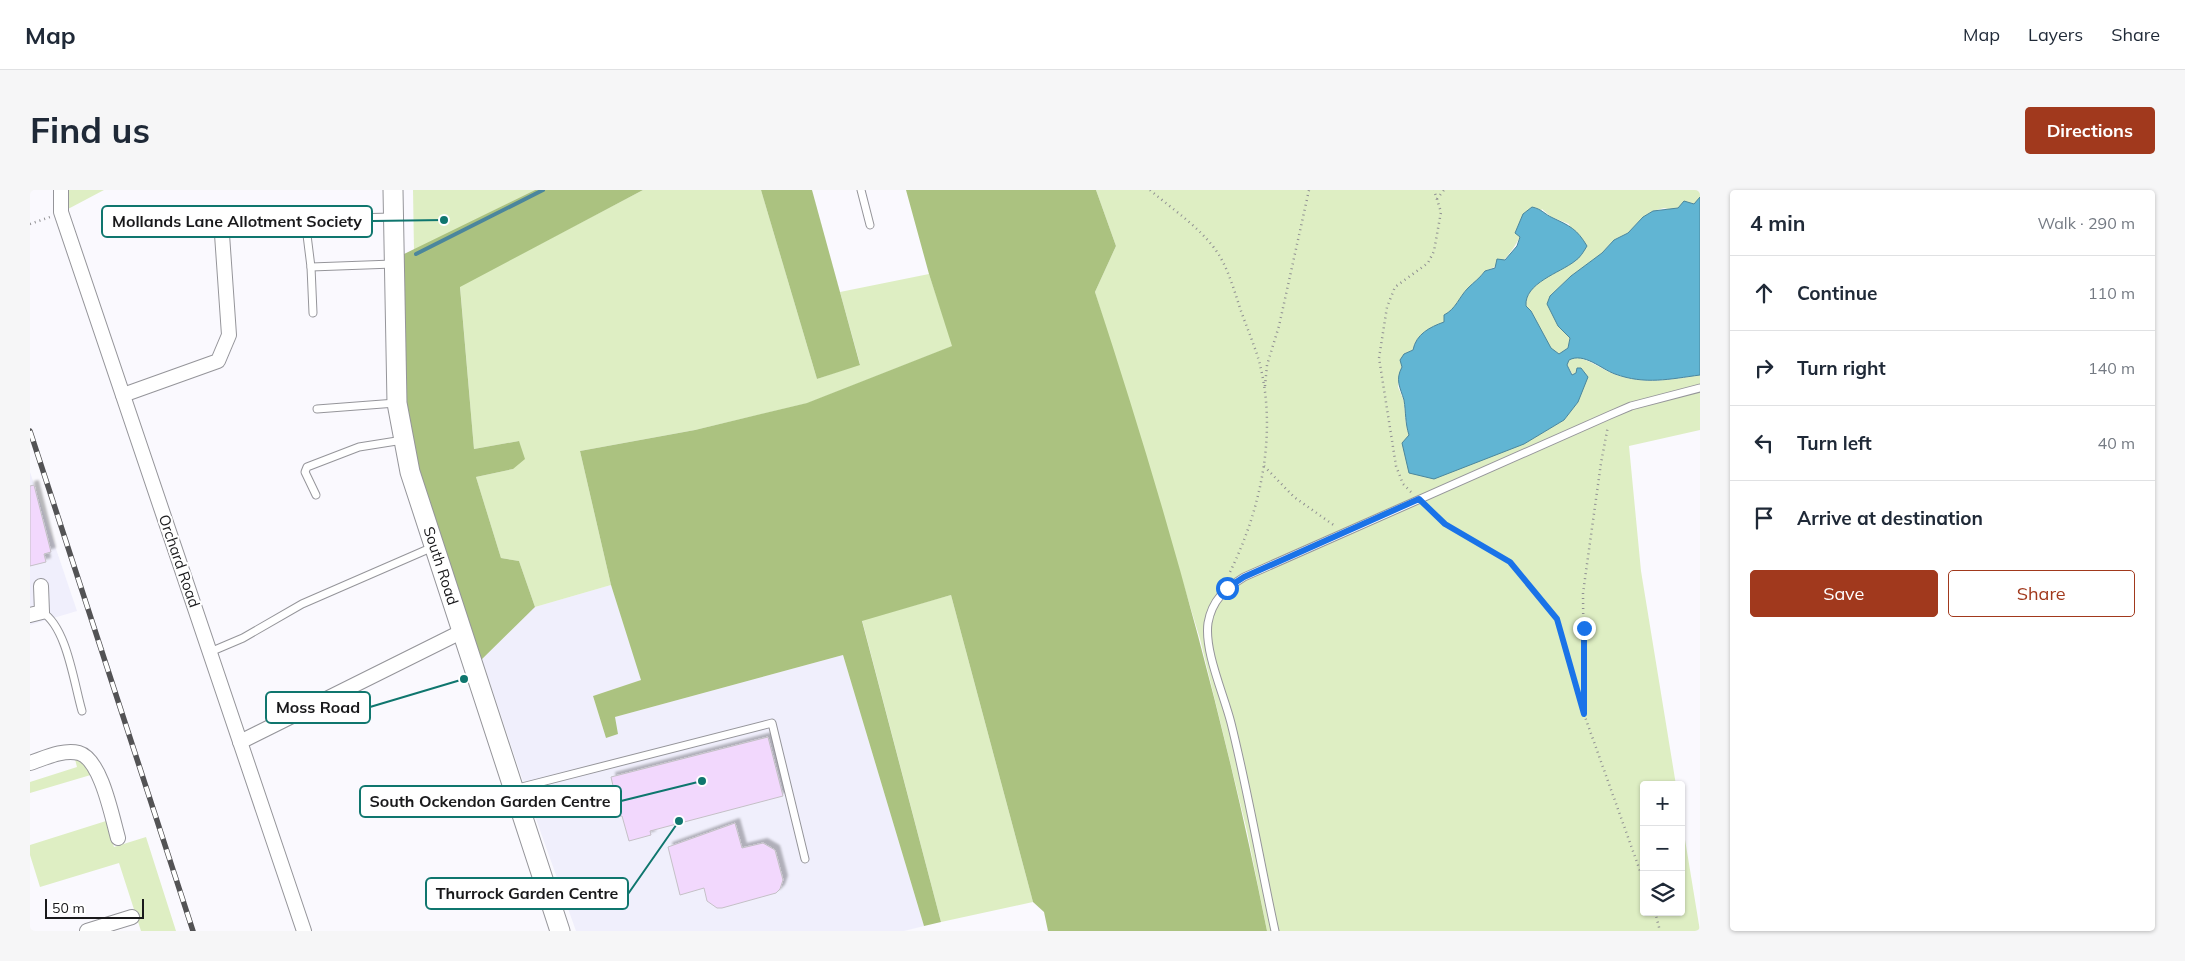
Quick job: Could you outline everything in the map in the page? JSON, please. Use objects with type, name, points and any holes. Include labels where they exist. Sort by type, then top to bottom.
[{"type":"main road","name":"South Road","points":[[393,190],[397,402],[410,472],[560,931]]},
{"type":"street","name":"Orchard Road","points":[[61,190],[61,212],[304,931]]},
{"type":"street","points":[[123,395],[218,361],[229,335],[222,220]]},
{"type":"street","points":[[36,613],[41,586]]},
{"type":"street","points":[[240,742],[461,632]]},
{"type":"street","points":[[30,763],[59,753],[78,752],[88,757],[97,770],[118,838]]},
{"type":"street","points":[[87,931],[132,917]]},
{"type":"lane","points":[[861,190],[870,225]]},
{"type":"lane","points":[[313,313],[311,267],[305,219],[393,217]]},
{"type":"lane","points":[[311,267],[394,264]]},
{"type":"lane","points":[[1275,931],[1231,723],[1209,644],[1208,625],[1214,602],[1227,588],[1244,577],[1419,499],[1631,406],[1700,388]]},
{"type":"lane","points":[[317,409],[397,402]]},
{"type":"lane","points":[[316,495],[306,472],[307,467],[359,447],[404,440]]},
{"type":"lane","points":[[210,652],[243,638],[302,604],[434,547]]},
{"type":"lane","points":[[36,613],[50,617],[59,631],[82,711]]},
{"type":"lane","points":[[514,789],[552,782],[772,724],[805,859]]},
{"type":"path","points":[[1150,190],[1203,235],[1224,263],[1259,361],[1264,392]]},
{"type":"path","points":[[1226,579],[1240,552],[1259,494],[1264,466],[1264,392],[1267,364],[1279,326],[1309,190]]},
{"type":"path","points":[[1434,190],[1441,212],[1434,251],[1428,263],[1395,287],[1387,306],[1379,358],[1396,466],[1403,484],[1445,524],[1510,562],[1557,619],[1584,714],[1640,871]]},
{"type":"path","points":[[1437,199],[1444,190]]},
{"type":"path","points":[[30,224],[61,212]]},
{"type":"path","points":[[1584,714],[1583,593],[1601,463],[1610,415]]},
{"type":"path","points":[[1264,466],[1294,497],[1329,523],[1346,532]]},
{"type":"path","points":[[1656,916],[1660,931]]},
{"type":"shaded area","points":[[30,472],[77,611],[30,625]]},
{"type":"shaded area","points":[[611,585],[642,680],[593,696],[606,738],[615,717],[843,655],[924,926],[904,931],[576,931],[482,659],[535,607]]},
{"type":"green space","points":[[69,190],[104,190],[68,209]]},
{"type":"green space","points":[[413,190],[535,190],[414,251]]},
{"type":"green space","points":[[535,190],[643,190],[460,287],[474,449],[519,441],[525,459],[513,469],[476,477],[501,558],[519,561],[535,607],[477,664],[428,517],[404,412],[402,255]]},
{"type":"green space","points":[[643,190],[761,190],[817,379],[860,364],[840,292],[929,274],[953,346],[808,403],[695,430],[580,451],[611,585],[535,607],[519,561],[501,558],[476,477],[513,469],[519,441],[474,449],[460,286]]},
{"type":"green space","points":[[761,190],[812,190],[860,365],[817,379]]},
{"type":"green space","points":[[906,190],[1096,190],[1116,246],[1095,292],[1145,450],[1191,609],[1232,769],[1267,931],[1048,931],[1044,912],[1033,902],[951,595],[862,621],[941,922],[924,926],[843,655],[615,717],[618,734],[606,738],[593,696],[641,680],[611,585],[580,451],[695,430],[807,403],[952,346],[929,274]]},
{"type":"green space","points":[[1096,190],[1700,190],[1700,198],[1694,204],[1672,210],[1664,208],[1653,211],[1643,217],[1628,233],[1614,240],[1602,253],[1571,276],[1550,296],[1558,326],[1570,338],[1568,348],[1559,354],[1551,349],[1531,311],[1526,306],[1527,298],[1537,284],[1577,260],[1569,224],[1551,217],[1542,209],[1506,258],[1485,271],[1465,291],[1452,310],[1445,315],[1444,322],[1420,335],[1413,350],[1404,354],[1398,387],[1404,401],[1406,424],[1410,435],[1524,444],[1564,420],[1578,402],[1576,373],[1573,375],[1567,365],[1569,360],[1575,357],[1614,374],[1636,380],[1668,380],[1700,375],[1700,430],[1629,446],[1641,571],[1675,781],[1640,781],[1640,916],[1685,916],[1685,839],[1700,931],[1267,931],[1247,831],[1200,639],[1095,292],[1116,246]]},
{"type":"green space","points":[[951,595],[1033,902],[941,922],[862,620]]},
{"type":"green space","points":[[75,759],[83,762],[94,774],[30,793],[30,782],[77,767]]},
{"type":"green space","points":[[106,821],[114,847],[146,837],[176,931],[141,931],[119,863],[40,887],[30,855],[30,845]]},
{"type":"water","points":[[1700,197],[1700,375],[1658,380],[1637,379],[1615,374],[1581,358],[1569,360],[1567,365],[1572,375],[1576,373],[1577,368],[1581,368],[1588,377],[1578,402],[1564,420],[1524,444],[1434,479],[1409,473],[1402,443],[1409,435],[1404,400],[1399,383],[1402,367],[1400,360],[1404,354],[1413,350],[1420,335],[1444,322],[1444,315],[1452,310],[1465,291],[1485,271],[1495,268],[1497,259],[1505,260],[1517,246],[1520,237],[1515,233],[1523,214],[1532,207],[1538,209],[1573,229],[1587,246],[1577,260],[1544,279],[1531,291],[1527,298],[1526,306],[1531,311],[1551,348],[1559,354],[1568,348],[1570,338],[1558,326],[1547,304],[1550,296],[1571,276],[1602,253],[1614,240],[1628,233],[1643,217],[1653,211],[1678,208],[1684,201],[1694,204]]},
{"type":"building","points":[[34,485],[51,552],[44,554],[46,562],[30,566],[30,486]]},
{"type":"building","points":[[768,737],[783,796],[650,831],[651,835],[629,841],[622,816],[620,816],[611,777]]},
{"type":"building","points":[[735,823],[742,848],[763,843],[775,850],[783,880],[780,889],[776,893],[722,908],[717,908],[707,901],[704,888],[680,895],[668,847]]},
{"type":"waterway","points":[[416,254],[543,190]]},
{"type":"railway","points":[[30,431],[193,931]]},
{"type":"place","name":"Mollands Lane Allotment Society","points":[[444,220]]},
{"type":"place","name":"Moss Road","points":[[464,679]]},
{"type":"place","name":"South Ockendon Garden Centre","points":[[702,781]]},
{"type":"place","name":"Thurrock Garden Centre","points":[[679,821]]},
{"type":"route","points":[[1227,588],[1244,577],[1419,499],[1445,524],[1510,562],[1557,619],[1584,714],[1584,628]]}]
